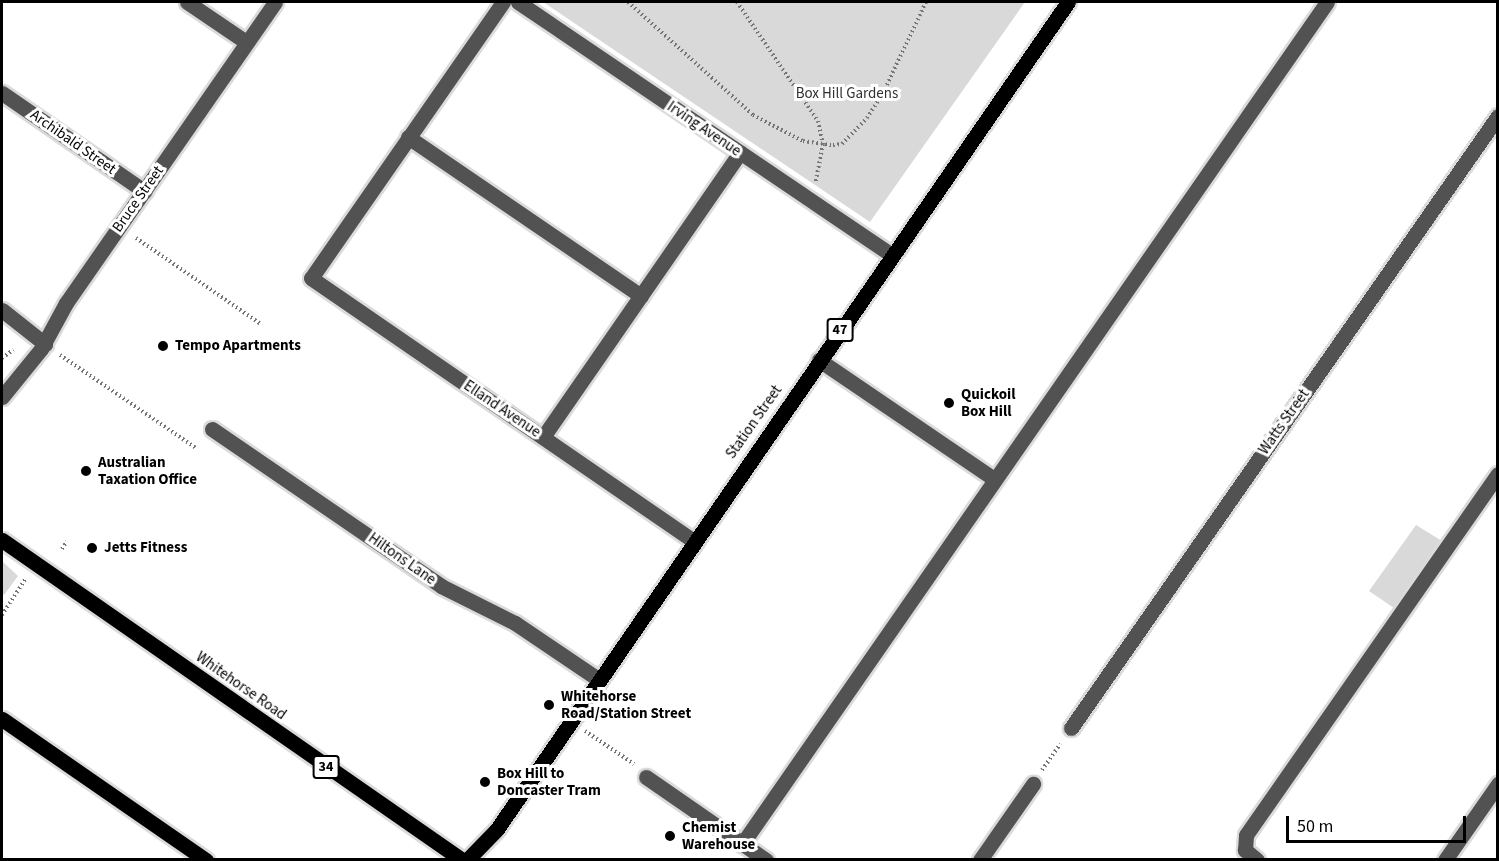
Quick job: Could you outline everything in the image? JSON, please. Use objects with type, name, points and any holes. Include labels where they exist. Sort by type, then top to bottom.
[{"type":"main road","name":"Station Street","points":[[467,860],[497,829],[598,679],[1068,2]]},
{"type":"main road","name":"Whitehorse Road","points":[[2,540],[462,860]]},
{"type":"main road","points":[[2,719],[206,860]]},
{"type":"street","points":[[187,2],[246,42]]},
{"type":"street","name":"Bruce Street","points":[[2,397],[22,368],[51,348],[60,315],[275,2]]},
{"type":"street","points":[[503,2],[408,137],[641,296]]},
{"type":"street","name":"Irving Avenue","points":[[518,2],[891,255]]},
{"type":"street","points":[[742,844],[1327,2]]},
{"type":"street","name":"Archibald Street","points":[[2,93],[144,191]]},
{"type":"street","name":"Watts Street","points":[[1071,728],[1497,116]]},
{"type":"street","name":"Elland Avenue","points":[[408,137],[311,278],[694,541]]},
{"type":"street","points":[[543,437],[740,153]]},
{"type":"street","points":[[2,310],[51,348]]},
{"type":"street","points":[[819,360],[994,479]]},
{"type":"street","name":"Hiltons Lane","points":[[212,429],[441,586],[514,623],[598,679]]},
{"type":"street","points":[[1257,860],[1245,850],[1246,836],[1497,474]]},
{"type":"street","points":[[646,777],[766,860]]},
{"type":"street","points":[[980,860],[1033,784]]},
{"type":"street","points":[[1445,860],[1497,784]]},
{"type":"path","points":[[628,2],[753,115],[777,131],[823,144],[842,144],[867,118],[883,93],[926,2]]},
{"type":"path","points":[[737,2],[818,120],[823,144],[812,202]]},
{"type":"path","points":[[136,238],[262,325]]},
{"type":"path","points":[[51,348],[196,448]]},
{"type":"path","points":[[62,549],[67,541]]},
{"type":"path","points":[[2,615],[35,564]]},
{"type":"path","points":[[1033,784],[1071,728]]},
{"type":"green space","name":"Box Hill Gardens","points":[[543,2],[1025,2],[870,222]]},
{"type":"green space","points":[[1416,525],[1442,541],[1394,608],[1369,591]]},
{"type":"green space","points":[[2,561],[18,576],[4,595],[2,593]]},
{"type":"place","name":"Tempo Apartments","points":[[163,346]]},
{"type":"place","name":"Quickoil Box Hill","points":[[949,403]]},
{"type":"place","name":"Australian Taxation Office","points":[[86,471]]},
{"type":"place","name":"Jetts Fitness","points":[[92,548]]},
{"type":"place","name":"Whitehorse Road/Station Street","points":[[549,705]]},
{"type":"place","name":"Box Hill to Doncaster Tram","points":[[485,782]]},
{"type":"place","name":"Chemist Warehouse","points":[[670,836]]}]
